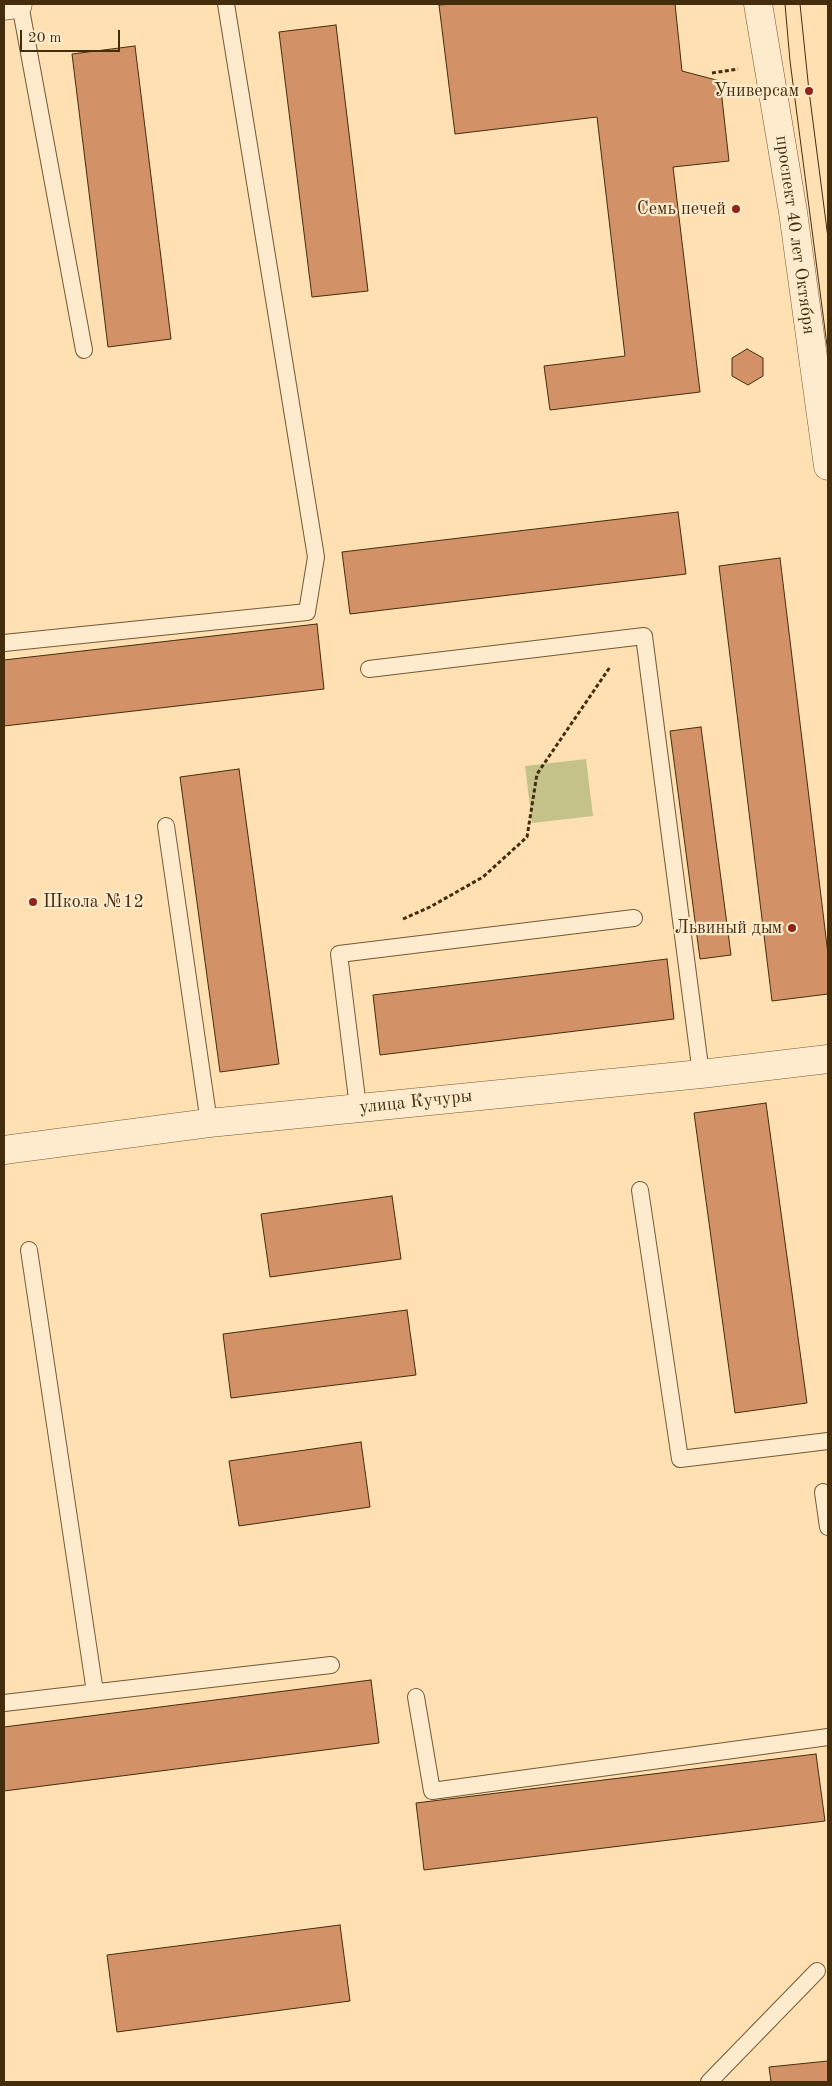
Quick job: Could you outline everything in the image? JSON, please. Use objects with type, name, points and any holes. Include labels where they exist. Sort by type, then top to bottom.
[{"type":"street","points":[[4,6],[19,4]]},
{"type":"street","name":"проспект 40 лет Октября","points":[[758,4],[791,203],[828,466]]},
{"type":"street","name":"улица Кучуры","points":[[4,1150],[210,1123],[701,1074],[828,1059]]},
{"type":"lane","points":[[19,4],[84,350]]},
{"type":"lane","points":[[4,643],[307,612],[316,557],[226,4]]},
{"type":"lane","points":[[369,669],[644,636],[701,1074]]},
{"type":"lane","points":[[166,826],[210,1123]]},
{"type":"lane","points":[[358,1107],[339,954],[634,918]]},
{"type":"lane","points":[[640,1190],[680,1460],[828,1441]]},
{"type":"lane","points":[[29,1250],[95,1692]]},
{"type":"lane","points":[[823,1492],[828,1527]]},
{"type":"lane","points":[[4,1703],[331,1665]]},
{"type":"lane","points":[[416,1697],[432,1791],[828,1737]]},
{"type":"lane","points":[[709,2082],[817,1971]]},
{"type":"path","points":[[712,73],[744,68]]},
{"type":"path","points":[[397,921],[430,907],[483,877],[527,837],[536,774],[630,637]]},
{"type":"shaded area","points":[[586,759],[593,816],[532,823],[525,766]]},
{"type":"building","points":[[675,4],[682,71],[720,81],[729,161],[673,167],[700,392],[550,410],[544,366],[625,356],[597,117],[455,134],[439,5]]},
{"type":"building","points":[[336,25],[368,291],[312,297],[279,32]]},
{"type":"building","points":[[135,46],[171,339],[108,347],[72,54]]},
{"type":"building","points":[[747,349],[763,358],[763,376],[748,385],[732,376],[732,358]]},
{"type":"building","points":[[678,512],[686,574],[350,614],[342,552]]},
{"type":"building","points":[[780,558],[828,954],[828,994],[772,1001],[719,566]]},
{"type":"building","points":[[317,624],[324,689],[4,726],[4,660]]},
{"type":"building","points":[[701,727],[731,955],[700,959],[670,731]]},
{"type":"building","points":[[239,769],[279,1064],[220,1072],[180,777]]},
{"type":"building","points":[[667,959],[674,1019],[380,1055],[373,995]]},
{"type":"building","points":[[766,1103],[807,1403],[735,1413],[694,1113]]},
{"type":"building","points":[[392,1196],[401,1259],[270,1277],[261,1214]]},
{"type":"building","points":[[407,1310],[416,1375],[231,1398],[223,1334]]},
{"type":"building","points":[[361,1442],[370,1507],[239,1526],[229,1461]]},
{"type":"building","points":[[371,1680],[379,1743],[4,1791],[4,1727]]},
{"type":"building","points":[[816,1754],[825,1821],[424,1870],[416,1803]]},
{"type":"building","points":[[340,1925],[350,2001],[117,2032],[107,1955]]},
{"type":"building","points":[[828,2061],[828,2082],[771,2082],[769,2067]]},
{"type":"tram line","points":[[785,4],[790,61],[828,353]]},
{"type":"tram line","points":[[800,4],[828,238]]},
{"type":"place","name":"Универсам","points":[[809,91]]},
{"type":"place","name":"Семь печей","points":[[736,209]]},
{"type":"place","name":"Школа №12","points":[[33,902]]},
{"type":"place","name":"Львиный дым","points":[[792,928]]}]
